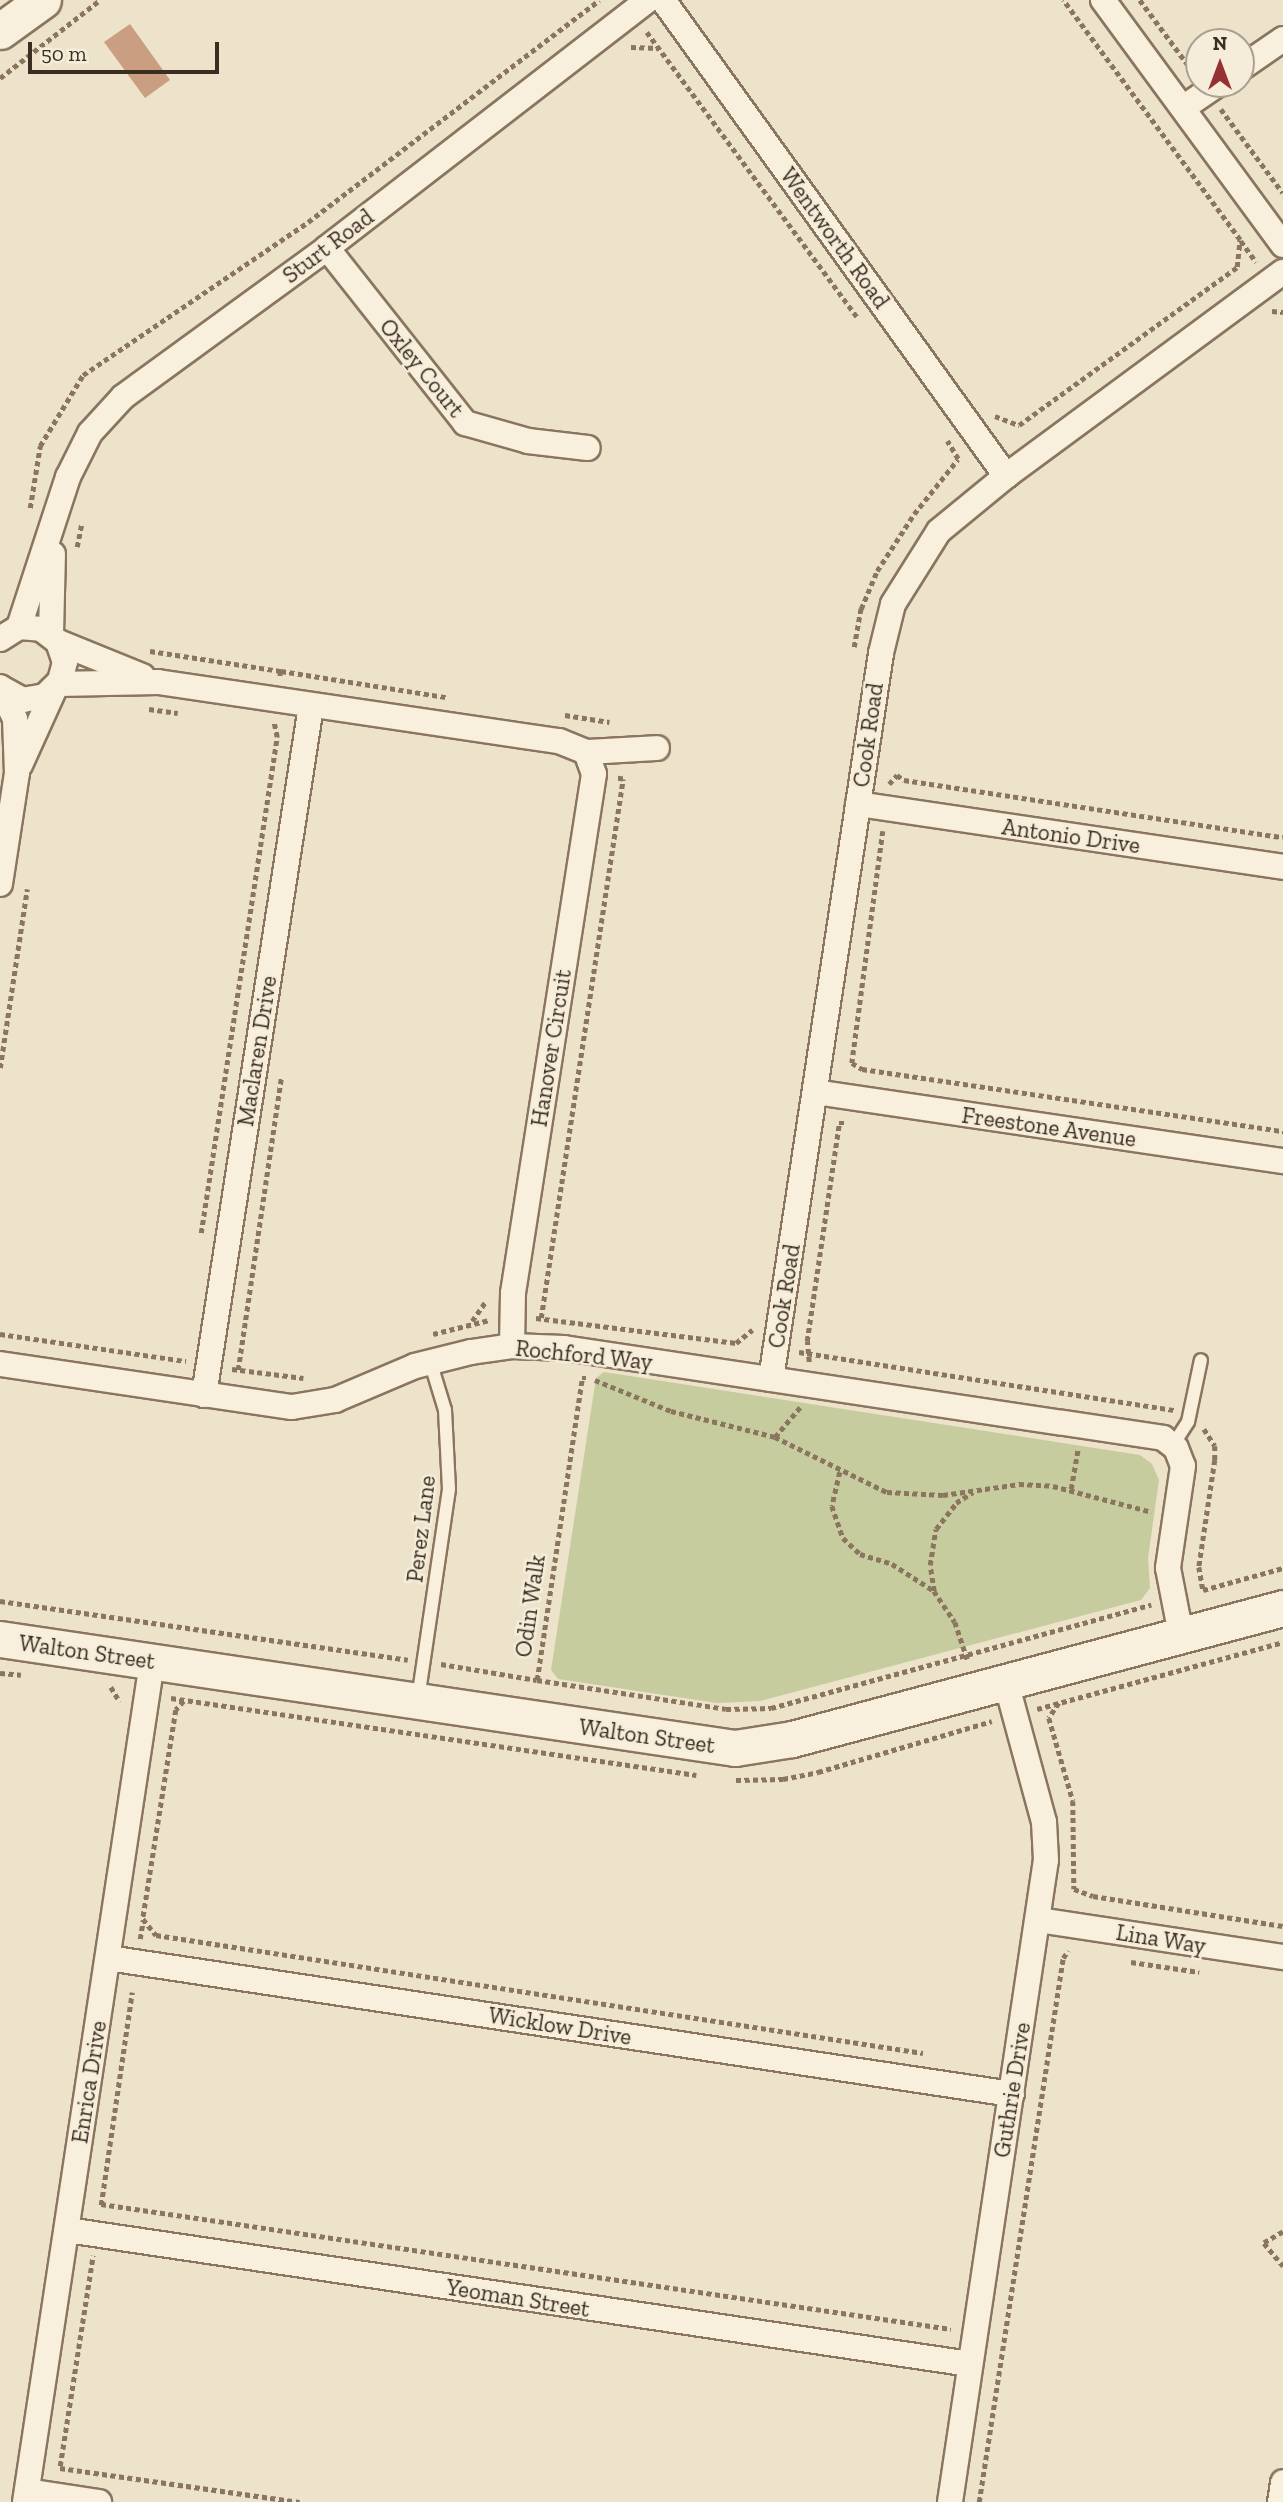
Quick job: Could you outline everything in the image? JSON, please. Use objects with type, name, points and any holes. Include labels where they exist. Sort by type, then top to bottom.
[{"type":"street","points":[[0,31],[43,0]]},
{"type":"street","name":"Wentworth Road","points":[[663,0],[1006,476]]},
{"type":"street","points":[[1103,0],[1283,245]]},
{"type":"street","name":"Sturt Road","points":[[6,634],[53,525],[68,477],[90,433],[123,397],[327,248],[640,6]]},
{"type":"street","points":[[1255,58],[1283,39]]},
{"type":"street","points":[[1184,108],[1194,98]]},
{"type":"street","name":"Oxley Court","points":[[327,248],[465,423],[528,441],[588,448]]},
{"type":"street","name":"Cook Road","points":[[771,1379],[858,804],[892,604],[939,531],[1006,476],[1283,272]]},
{"type":"street","name":"Sturt Road","points":[[17,773],[65,662],[54,638],[53,525]]},
{"type":"street","points":[[6,634],[30,626],[158,682]]},
{"type":"street","points":[[0,687],[23,700],[56,687],[158,682],[559,741],[586,752],[657,748]]},
{"type":"street","points":[[0,687],[15,719],[17,773],[0,884]]},
{"type":"street","name":"Maclaren Drive","points":[[204,1395],[311,706]]},
{"type":"street","name":"Hanover Circuit","points":[[512,1346],[512,1320],[594,774],[586,752]]},
{"type":"street","name":"Antonio Drive","points":[[858,804],[1283,867]]},
{"type":"street","name":"Freestone Avenue","points":[[815,1092],[1283,1161]]},
{"type":"street","name":"Rochford Way","points":[[0,1364],[271,1405],[314,1405],[430,1361],[512,1346],[564,1348],[806,1382],[1146,1435],[1173,1445]]},
{"type":"street","points":[[1173,1445],[1184,1466],[1168,1567],[1181,1635]]},
{"type":"street","name":"Walton Street","points":[[0,1639],[735,1748],[792,1739],[1283,1608]]},
{"type":"street","name":"Enrica Drive","points":[[26,2497],[152,1662]]},
{"type":"street","name":"Guthrie Drive","points":[[950,2502],[1038,1920],[1046,1833],[991,1685]]},
{"type":"street","name":"Lina Way","points":[[1038,1920],[1283,1957]]},
{"type":"street","name":"Wicklow Drive","points":[[108,1958],[1012,2094]]},
{"type":"street","name":"Yeoman Street","points":[[67,2230],[971,2364]]},
{"type":"street","points":[[1280,2502],[1283,2482]]},
{"type":"street","points":[[26,2497],[56,2496],[99,2502]]},
{"type":"lane","points":[[1173,1445],[1188,1422],[1201,1360]]},
{"type":"lane","name":"Perez Lane","points":[[418,1703],[450,1465],[445,1410],[430,1361]]},
{"type":"path","points":[[0,78],[100,0]]},
{"type":"path","points":[[987,405],[995,416],[1019,425],[1237,267],[1240,240],[1063,0]]},
{"type":"path","points":[[1140,0],[1185,56]]},
{"type":"path","points":[[640,6],[660,48],[866,329]]},
{"type":"path","points":[[623,52],[634,44],[660,48]]},
{"type":"path","points":[[1217,98],[1283,193]]},
{"type":"path","points":[[1267,311],[1283,312]]},
{"type":"path","points":[[852,662],[861,609],[877,571],[914,514],[958,459],[941,430]]},
{"type":"path","points":[[75,559],[83,515]]},
{"type":"path","points":[[144,650],[281,671],[273,726],[277,737],[203,1221]]},
{"type":"path","points":[[146,708],[186,714]]},
{"type":"path","points":[[263,724],[307,731]]},
{"type":"path","points":[[891,765],[897,775]]},
{"type":"path","points":[[882,836],[852,1063],[862,1069],[1283,1131]]},
{"type":"path","points":[[0,1068],[27,887]]},
{"type":"path","points":[[238,1370],[283,1065]]},
{"type":"path","points":[[849,1124],[839,1123],[807,1341],[810,1354],[801,1406],[775,1437],[840,1472],[887,1492],[974,1492],[1019,1484],[1052,1486],[1176,1518],[1206,1520]]},
{"type":"path","points":[[471,1322],[485,1308],[487,1296]]},
{"type":"path","points":[[428,1335],[471,1322],[568,1320],[736,1343],[751,1331],[754,1318]]},
{"type":"path","points":[[0,1334],[238,1370],[313,1378]]},
{"type":"path","name":"Odin Walk","points":[[0,1601],[424,1661],[537,1680],[582,1378],[607,1383],[671,1411],[775,1437]]},
{"type":"path","points":[[840,1472],[832,1506],[843,1538],[860,1554],[892,1564],[934,1591],[955,1622],[967,1655],[991,1685],[984,1723],[991,1730]]},
{"type":"path","points":[[934,1591],[930,1565],[936,1529],[956,1503],[974,1492]]},
{"type":"path","points":[[537,1680],[726,1709],[771,1708],[1203,1591]]},
{"type":"path","points":[[184,1700],[176,1710],[143,1919],[156,1935],[938,2055]]},
{"type":"path","points":[[1060,1703],[1049,1718],[1073,1801],[1074,1889],[1093,1896],[1283,1926]]},
{"type":"path","points":[[979,2502],[1064,1951],[1077,1953]]},
{"type":"path","points":[[1125,1961],[1202,1973]]},
{"type":"path","points":[[101,2204],[951,2329]]},
{"type":"path","points":[[1283,2232],[1264,2243],[1283,2266]]},
{"type":"path","points":[[946,2360],[952,2319]]},
{"type":"path","points":[[56,2496],[60,2466],[300,2502]]},
{"type":"green space","points":[[604,1372],[1140,1455],[1152,1464],[1159,1480],[1148,1558],[1150,1588],[1141,1600],[760,1701],[717,1703],[558,1679],[551,1670],[596,1378]]},
{"type":"building","points":[[130,24],[170,80],[145,98],[104,42]]}]
